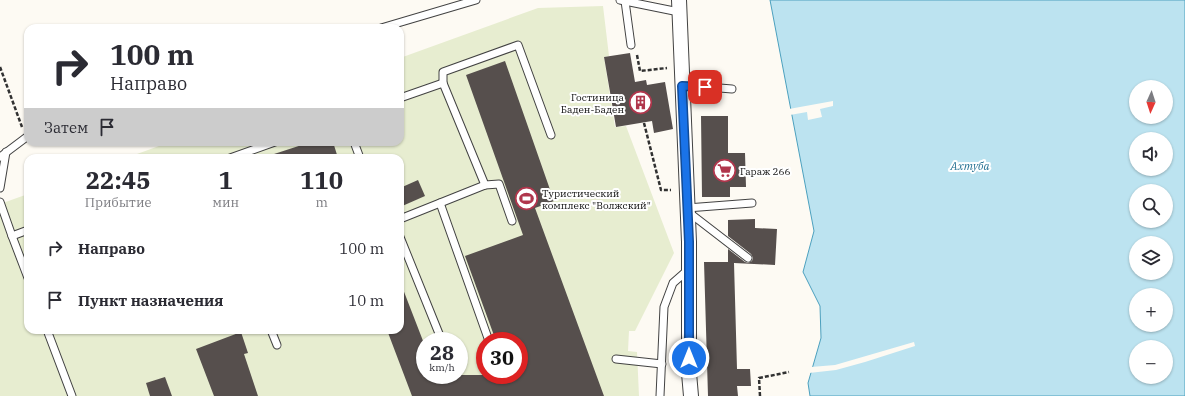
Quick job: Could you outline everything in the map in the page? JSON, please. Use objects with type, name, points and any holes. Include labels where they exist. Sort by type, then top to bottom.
[{"type":"street","points":[[679,6],[689,268],[689,373],[691,396]]},
{"type":"lane","points":[[395,24],[476,0]]},
{"type":"lane","points":[[631,45],[623,1],[679,6]]},
{"type":"lane","points":[[485,184],[443,83],[443,72],[518,45],[551,135]]},
{"type":"lane","points":[[404,97],[443,83]]},
{"type":"lane","points":[[682,86],[732,89]]},
{"type":"lane","points":[[0,188],[3,155],[24,139]]},
{"type":"lane","points":[[241,154],[264,146]]},
{"type":"lane","points":[[404,217],[485,184],[499,184],[512,221]]},
{"type":"lane","points":[[0,202],[24,268]]},
{"type":"lane","points":[[440,203],[486,332]]},
{"type":"lane","points":[[687,210],[752,203]]},
{"type":"lane","points":[[687,210],[748,258]]},
{"type":"lane","points":[[12,236],[24,232]]},
{"type":"lane","points":[[404,247],[438,332]]},
{"type":"lane","points":[[660,396],[664,307],[673,283],[689,268]]},
{"type":"lane","points":[[49,334],[72,396]]},
{"type":"lane","points":[[272,334],[276,345]]},
{"type":"lane","points":[[616,360],[662,364]]},
{"type":"path","points":[[631,45],[635,44],[640,71],[681,66]]},
{"type":"path","points":[[0,67],[24,129]]},
{"type":"path","points":[[644,123],[661,190],[686,191]]},
{"type":"path","points":[[760,396],[759,378],[789,372]]},
{"type":"green space","name":"Туристический комплекс \"Волжский\"","points":[[603,6],[609,56],[604,57],[615,127],[626,126],[674,253],[635,331],[629,331],[628,351],[637,352],[639,396],[0,396],[0,204],[24,195],[24,334],[404,334],[404,154],[137,154],[159,146],[404,146],[404,57],[538,8]]},
{"type":"water","name":"Ахтуба","points":[[770,0],[1185,0],[1185,396],[810,396],[808,383],[821,338],[820,306],[803,272],[814,231]]},
{"type":"pier","points":[[833,101],[833,106],[820,109],[822,117],[808,120],[807,112],[790,115],[789,109]]},
{"type":"pier","points":[[914,342],[915,346],[865,362],[836,370],[809,373],[811,367],[835,365]]},
{"type":"building","name":"Гостиница Баден-Баден","points":[[630,53],[635,82],[646,80],[647,85],[665,82],[673,129],[654,133],[652,121],[616,127],[604,57]]},
{"type":"building","points":[[505,61],[554,201],[535,208],[604,396],[412,396],[389,334],[404,334],[404,292],[420,332],[416,332],[416,384],[468,384],[468,375],[476,375],[476,384],[528,384],[528,332],[493,332],[465,256],[523,235],[466,75]]},
{"type":"building","points":[[701,116],[728,116],[728,153],[745,153],[746,187],[730,187],[730,197],[702,197]]},
{"type":"building","points":[[299,146],[334,146],[337,154],[274,154]]},
{"type":"building","points":[[418,180],[425,196],[404,205],[404,186]]},
{"type":"building","points":[[755,219],[755,228],[777,229],[775,265],[734,263],[737,369],[750,369],[751,386],[737,386],[738,396],[708,396],[704,262],[728,262],[728,249],[745,262],[748,263],[752,261],[753,258],[751,254],[728,236],[728,220]]},
{"type":"building","points":[[236,334],[242,334],[248,353],[244,354],[258,396],[214,396],[196,349]]},
{"type":"building","points":[[165,377],[172,396],[150,396],[146,383]]},
{"type":"place","name":"Гостиница Баден-Баден","points":[[640,103]]},
{"type":"place","name":"Гараж 266","points":[[725,171]]},
{"type":"place","name":"Туристический комплекс \"Волжский\"","points":[[527,199]]},
{"type":"route","points":[[689,358],[689,242],[682,86],[705,87]]}]
